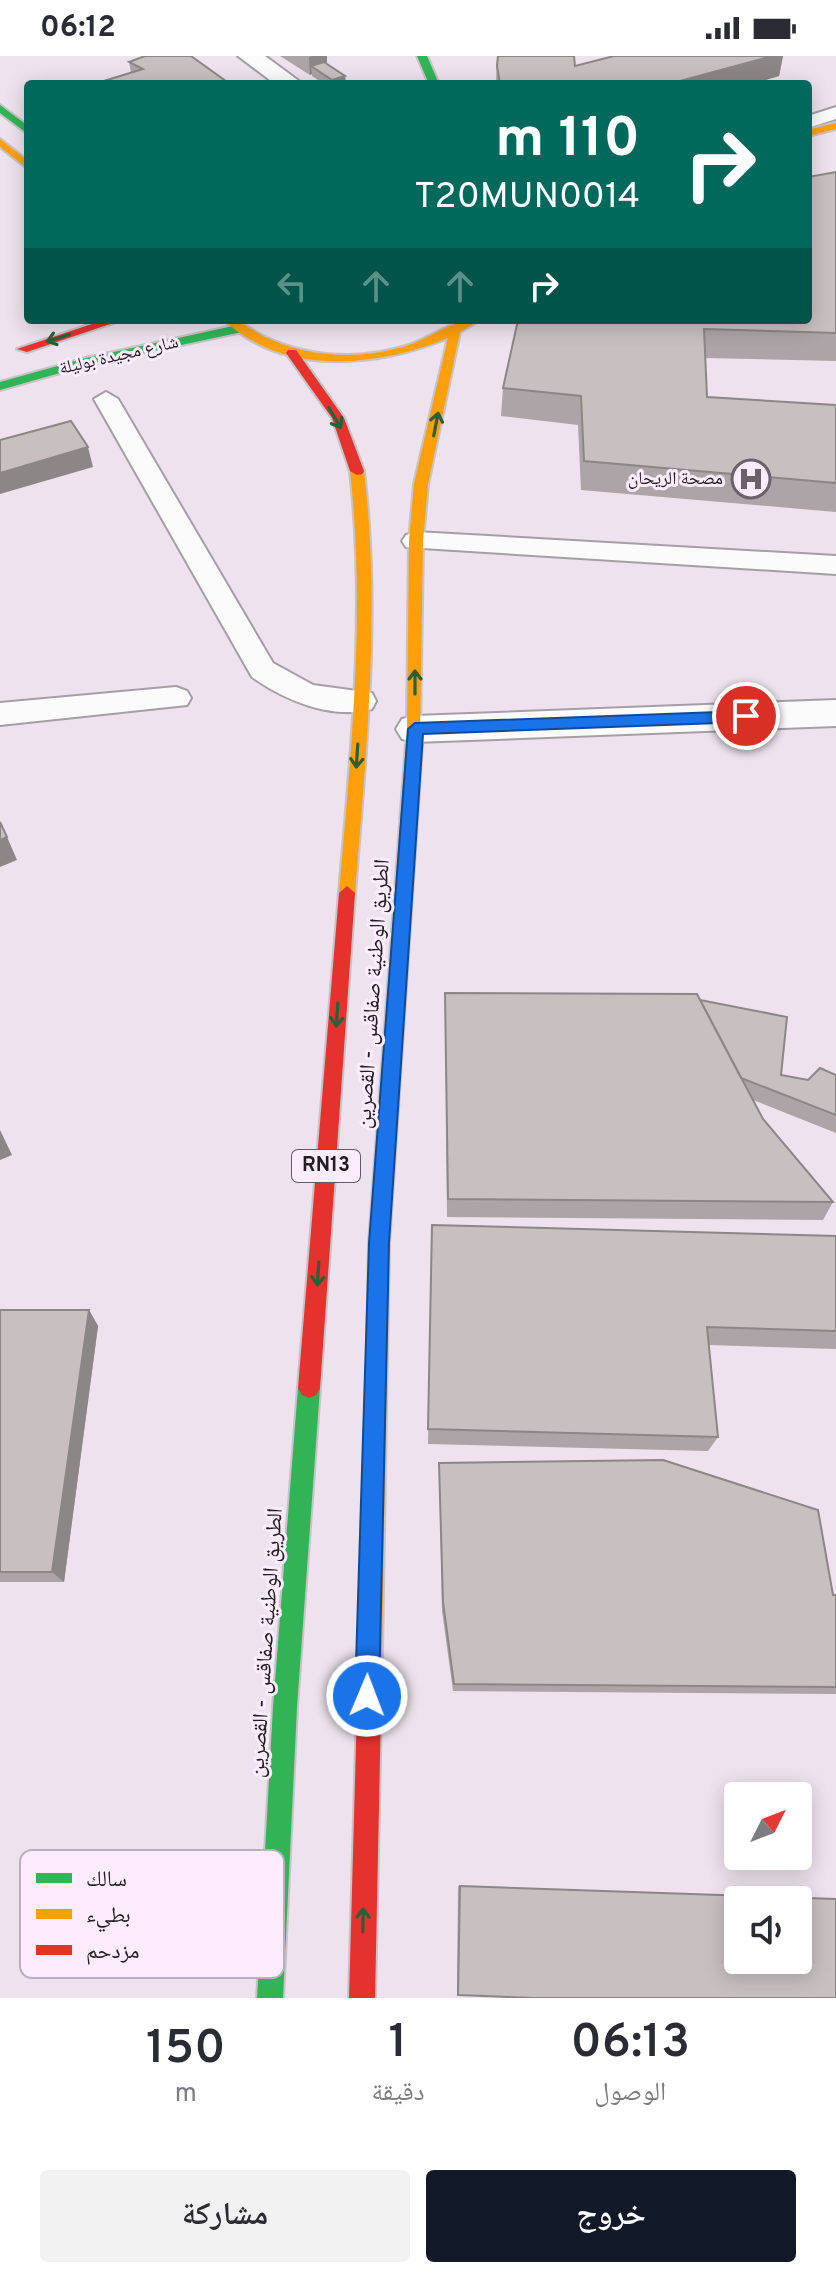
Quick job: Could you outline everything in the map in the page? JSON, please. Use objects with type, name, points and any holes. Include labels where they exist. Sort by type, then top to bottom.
[{"type":"main road","points":[[416,61],[431,80]]},
{"type":"main road","points":[[0,108],[24,128]]},
{"type":"main road","points":[[812,132],[836,126]]},
{"type":"main road","points":[[0,142],[24,163]]},
{"type":"main road","name":"شارع مجيدة بوليلة","points":[[8,354],[103,324]]},
{"type":"main road","points":[[234,324],[292,353],[335,359],[380,358],[421,349],[455,334],[469,324]]},
{"type":"main road","name":"شارع مجيدة بوليلة","points":[[0,386],[234,324]]},
{"type":"main road","name":"الطريق الوطنية صفاقس - القصرين","points":[[362,1998],[379,1243],[415,729],[416,541],[421,484],[455,334]]},
{"type":"main road","name":"الطريق الوطنية صفاقس - القصرين","points":[[278,1850],[285,1707],[361,701],[366,527],[356,462],[338,418],[292,353]]},
{"type":"main road","name":"الطريق الوطنية صفاقس - القصرين","points":[[270,1998],[271,1978]]},
{"type":"street","points":[[249,56],[285,80]]},
{"type":"street","points":[[415,729],[836,713]]},
{"type":"lane","points":[[812,121],[836,113]]},
{"type":"lane","points":[[106,399],[262,670],[288,689],[325,699],[361,701]]},
{"type":"lane","points":[[416,541],[836,565]]},
{"type":"lane","points":[[0,714],[176,698]]},
{"type":"building","points":[[145,56],[191,56],[224,80],[107,80],[143,69],[129,62]]},
{"type":"building","points":[[498,56],[574,56],[575,66],[614,56],[772,56],[684,80],[499,80]]},
{"type":"building","points":[[324,62],[345,76],[332,80],[311,66]]},
{"type":"building","points":[[836,172],[836,333],[704,329],[707,397],[836,405],[836,483],[584,461],[581,396],[503,388],[517,324],[812,324],[812,176]]},
{"type":"building","points":[[71,421],[88,447],[0,473],[0,440]]},
{"type":"building","points":[[0,822],[7,837],[0,840]]},
{"type":"building","points":[[445,993],[697,994],[763,1119],[833,1202],[448,1199]]},
{"type":"building","points":[[700,1000],[787,1017],[781,1075],[808,1080],[820,1068],[836,1075],[836,1115],[741,1078]]},
{"type":"building","points":[[432,1225],[836,1236],[836,1331],[707,1327],[718,1437],[428,1429]]},
{"type":"building","points":[[0,1310],[89,1310],[52,1572],[0,1572]]},
{"type":"building","points":[[663,1460],[818,1510],[833,1595],[836,1595],[836,1687],[454,1684],[443,1602],[439,1463]]},
{"type":"building","points":[[460,1886],[724,1895],[724,1974],[812,1974],[812,1898],[836,1899],[836,1998],[458,1995]]},
{"type":"traffic: fast","points":[[422,56],[432,80]]},
{"type":"traffic: fast","points":[[0,108],[24,128]]},
{"type":"traffic: fast","points":[[0,386],[86,362],[238,329]]},
{"type":"traffic: fast","points":[[377,1354],[379,1243],[415,730]]},
{"type":"traffic: fast","points":[[278,1850],[309,1388]]},
{"type":"traffic: fast","points":[[270,1998],[271,1978]]},
{"type":"traffic: slow","points":[[812,132],[836,126]]},
{"type":"traffic: slow","points":[[0,142],[24,163]]},
{"type":"traffic: slow","points":[[236,324],[258,338],[288,350],[319,357],[350,359],[381,356],[412,348],[466,324]]},
{"type":"traffic: slow","points":[[415,730],[416,541],[421,484],[455,334]]},
{"type":"traffic: slow","points":[[347,893],[366,628],[366,574],[357,471]]},
{"type":"traffic: slow","points":[[369,1709],[377,1354]]},
{"type":"traffic: jam","points":[[23,349],[103,324]]},
{"type":"traffic: jam","points":[[292,353],[338,418],[357,471]]},
{"type":"traffic: jam","points":[[309,1388],[347,893]]},
{"type":"traffic: jam","points":[[362,1998],[369,1709]]},
{"type":"place","name":"مصحة الريحان","points":[[751,479]]},
{"type":"route","points":[[367,1696],[379,1243],[401,970],[415,729],[746,716]]}]
